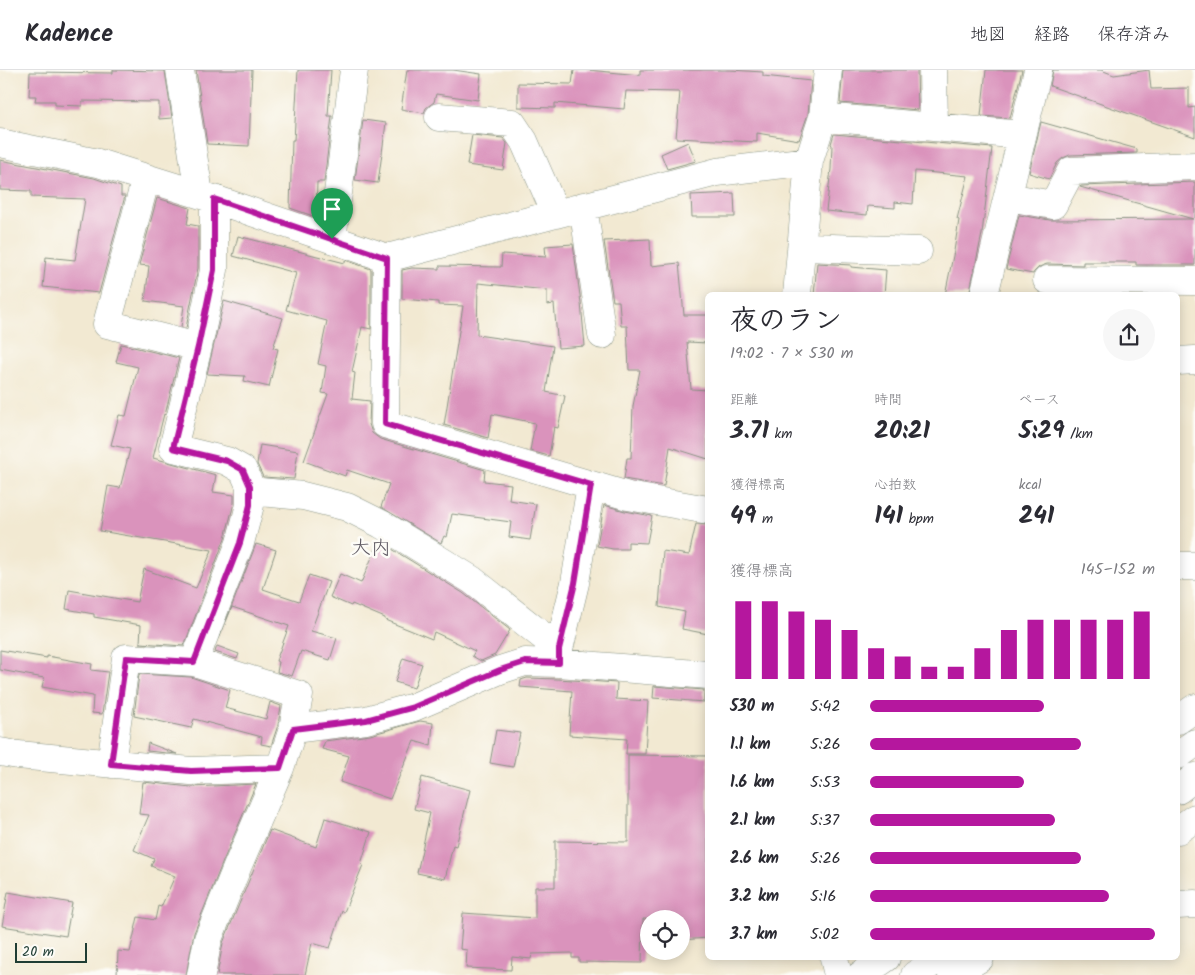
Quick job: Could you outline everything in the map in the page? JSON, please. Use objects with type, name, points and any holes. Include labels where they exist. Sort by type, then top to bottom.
[{"type":"street","points":[[180,70],[206,197],[214,270],[198,347],[173,448],[227,461],[243,470],[250,486],[250,505],[240,543],[194,662]]},
{"type":"street","points":[[332,239],[354,70]]},
{"type":"street","points":[[797,292],[809,161],[823,117],[828,70]]},
{"type":"street","points":[[933,70],[934,128]]},
{"type":"street","points":[[985,292],[1038,70]]},
{"type":"street","points":[[439,117],[512,124],[524,141],[556,214]]},
{"type":"street","points":[[823,117],[1022,135]]},
{"type":"street","points":[[0,143],[98,163],[387,258],[717,172],[809,161]]},
{"type":"street","points":[[1008,197],[1053,205],[1071,171],[1195,166]]},
{"type":"street","points":[[146,178],[107,324],[198,347]]},
{"type":"street","points":[[583,206],[602,334]]},
{"type":"street","points":[[802,247],[918,251]]},
{"type":"street","points":[[387,258],[385,424],[628,496],[705,509]]},
{"type":"street","points":[[1047,280],[1091,288],[1195,281]]},
{"type":"street","points":[[1180,361],[1195,360]]},
{"type":"street","points":[[559,656],[575,583],[591,485]]},
{"type":"street","points":[[250,491],[312,498],[347,507],[380,524],[472,580],[559,656]]},
{"type":"street","points":[[1180,566],[1195,566]]},
{"type":"street","points":[[293,729],[366,720],[414,707],[500,670],[525,662],[559,656],[705,675]]},
{"type":"street","points":[[111,764],[126,658],[194,662],[299,695],[293,729],[280,768],[208,939],[201,975]]},
{"type":"street","points":[[1180,719],[1195,708]]},
{"type":"street","points":[[1180,754],[1195,743]]},
{"type":"street","points":[[0,752],[191,771],[280,768]]},
{"type":"street","points":[[1180,788],[1195,777]]},
{"type":"street","points":[[1180,829],[1195,818]]},
{"type":"street","points":[[1180,905],[1195,904]]},
{"type":"street","points":[[834,960],[838,975]]},
{"type":"street","points":[[851,975],[861,960]]},
{"type":"street","points":[[861,975],[883,960]]},
{"type":"street","points":[[915,975],[936,960]]},
{"type":"street","points":[[952,975],[977,960]]},
{"type":"building","points":[[113,70],[165,71],[172,118],[159,119],[159,102],[82,101],[82,106],[55,105],[55,101],[35,101],[36,96],[29,96],[30,72],[113,73]]},
{"type":"building","points":[[196,70],[252,70],[249,146],[207,144]]},
{"type":"building","points":[[298,70],[331,70],[328,116],[332,116],[324,182],[317,182],[316,217],[290,208],[292,140],[294,140]]},
{"type":"building","points":[[407,70],[453,70],[481,74],[478,100],[436,94],[434,102],[426,108],[424,113],[401,109]]},
{"type":"building","points":[[574,70],[640,75],[640,70],[730,70],[763,72],[763,76],[811,81],[808,114],[799,140],[757,133],[757,142],[676,138],[680,92],[626,91],[624,109],[555,103],[555,108],[518,107],[518,83],[572,84]]},
{"type":"building","points":[[843,70],[917,70],[918,110],[840,103]]},
{"type":"building","points":[[986,70],[1022,70],[1010,118],[981,116]]},
{"type":"building","points":[[1053,70],[1101,70],[1114,75],[1149,70],[1151,89],[1189,88],[1189,108],[1195,107],[1195,137],[1050,86]]},
{"type":"building","points":[[363,120],[386,123],[378,183],[355,180]]},
{"type":"building","points":[[1041,122],[1137,149],[1137,153],[1070,155],[1057,163],[1049,179],[1029,173]]},
{"type":"building","points":[[834,134],[992,148],[982,234],[970,292],[946,292],[959,220],[957,219],[968,176],[915,171],[913,204],[895,202],[895,208],[868,206],[867,215],[826,211],[831,169],[831,144]]},
{"type":"building","points":[[472,135],[503,138],[507,143],[503,170],[467,165]]},
{"type":"building","points":[[688,142],[696,161],[667,169],[661,154]]},
{"type":"building","points":[[0,160],[94,178],[121,187],[121,196],[125,196],[99,293],[43,287],[46,257],[75,260],[85,199],[31,197],[31,191],[0,190]]},
{"type":"building","points":[[1195,182],[1195,265],[1136,265],[1136,262],[1083,262],[1083,265],[1047,264],[1039,267],[1033,274],[1006,269],[1019,215],[1050,220],[1193,219],[1081,186]]},
{"type":"building","points":[[734,193],[735,217],[692,217],[691,195]]},
{"type":"building","points":[[157,198],[190,208],[187,224],[198,226],[198,268],[186,328],[181,327],[184,306],[145,301],[149,266],[139,265]]},
{"type":"building","points":[[238,236],[345,263],[345,260],[371,269],[371,329],[362,327],[352,372],[355,373],[352,399],[370,401],[369,424],[372,433],[380,439],[485,470],[484,481],[511,484],[509,500],[536,504],[530,540],[509,537],[511,522],[452,514],[447,537],[444,536],[441,543],[381,507],[389,484],[347,470],[345,476],[304,461],[328,394],[322,393],[326,366],[318,364],[327,321],[286,310],[296,273],[233,256]]},
{"type":"building","points":[[650,239],[651,266],[679,263],[684,315],[705,315],[705,343],[687,342],[691,389],[705,390],[705,458],[670,447],[664,486],[624,479],[627,458],[631,458],[633,406],[640,370],[629,370],[627,326],[621,326],[619,301],[613,301],[604,241]]},
{"type":"building","points":[[573,244],[585,346],[558,348],[554,304],[547,305],[547,290],[478,283],[477,335],[553,346],[546,392],[565,396],[558,428],[554,427],[549,456],[530,451],[535,423],[492,414],[488,438],[444,425],[463,306],[438,305],[438,302],[402,299],[402,270],[412,268],[439,269],[439,266],[501,267],[502,254],[546,257],[545,246]]},
{"type":"building","points":[[817,263],[886,270],[884,292],[814,292]]},
{"type":"building","points":[[224,301],[283,318],[273,348],[278,349],[269,387],[244,381],[245,376],[207,374]]},
{"type":"building","points":[[121,344],[179,358],[153,458],[216,475],[213,492],[234,495],[234,503],[225,538],[184,646],[140,643],[141,625],[94,617],[94,614],[66,609],[69,590],[137,602],[144,569],[196,588],[212,550],[100,531],[108,486],[120,488],[130,449],[111,445],[119,415],[126,416],[138,367],[116,362]]},
{"type":"building","points":[[260,445],[298,451],[294,479],[263,477],[257,464]]},
{"type":"building","points":[[604,505],[652,516],[647,543],[628,542],[628,549],[597,546]]},
{"type":"building","points":[[696,524],[705,525],[705,633],[682,629],[685,612],[659,607],[663,551],[689,555]]},
{"type":"building","points":[[379,541],[463,593],[510,630],[495,655],[481,661],[472,656],[475,651],[434,632],[432,639],[352,604],[351,606],[330,597],[340,574],[361,583]]},
{"type":"building","points":[[256,544],[276,550],[263,589],[299,601],[309,575],[329,582],[311,631],[337,638],[330,660],[301,651],[292,676],[277,672],[279,662],[276,661],[289,626],[232,607],[219,639]]},
{"type":"building","points":[[217,646],[239,654],[237,659],[215,652]]},
{"type":"building","points":[[0,650],[92,664],[91,670],[108,672],[102,714],[92,713],[93,696],[42,687],[44,678],[0,670]]},
{"type":"building","points":[[403,658],[422,664],[414,688],[395,682]]},
{"type":"building","points":[[139,674],[191,677],[230,690],[225,708],[266,719],[270,702],[281,706],[278,725],[271,746],[261,744],[262,737],[194,719],[191,728],[134,716]]},
{"type":"building","points":[[527,678],[617,683],[616,699],[648,701],[645,754],[626,754],[627,739],[569,735],[572,691],[520,687],[521,680]]},
{"type":"building","points":[[654,686],[704,690],[704,702],[653,698]]},
{"type":"building","points":[[420,721],[433,723],[431,746],[414,741],[390,799],[340,782],[349,756],[322,749],[325,741],[370,735]]},
{"type":"building","points":[[496,730],[520,733],[513,767],[490,763]]},
{"type":"building","points":[[148,743],[177,754],[147,751]]},
{"type":"building","points":[[628,755],[705,756],[705,938],[690,939],[690,910],[640,910],[640,960],[642,960],[642,963],[579,962],[579,958],[572,958],[572,953],[532,954],[531,959],[512,957],[511,970],[466,968],[467,950],[460,949],[463,913],[535,918],[535,887],[555,887],[555,841],[628,842]]},
{"type":"building","points":[[422,777],[470,790],[456,846],[453,845],[445,879],[417,873],[430,813],[414,809]]},
{"type":"building","points":[[143,782],[191,787],[256,784],[194,933],[186,975],[117,975],[118,951],[130,952],[138,917],[155,920],[158,906],[161,907],[175,876],[151,866],[154,859],[134,850],[149,815],[139,814]]},
{"type":"building","points":[[325,818],[371,832],[361,864],[363,865],[344,912],[342,911],[330,948],[312,943],[305,975],[217,975],[223,943],[270,830],[316,847]]},
{"type":"building","points":[[8,892],[72,903],[66,936],[2,926]]},
{"type":"district","name":"大内","points":[[371,549]]},
{"type":"route","points":[[214,199],[332,239],[387,258],[385,424],[591,485],[575,583],[559,649],[559,663],[525,662],[500,670],[414,707],[366,720],[293,729],[280,768],[191,771],[111,764],[126,658],[194,662],[240,543],[250,505],[250,486],[243,470],[227,461],[173,448],[198,347],[214,270],[214,199]]}]
